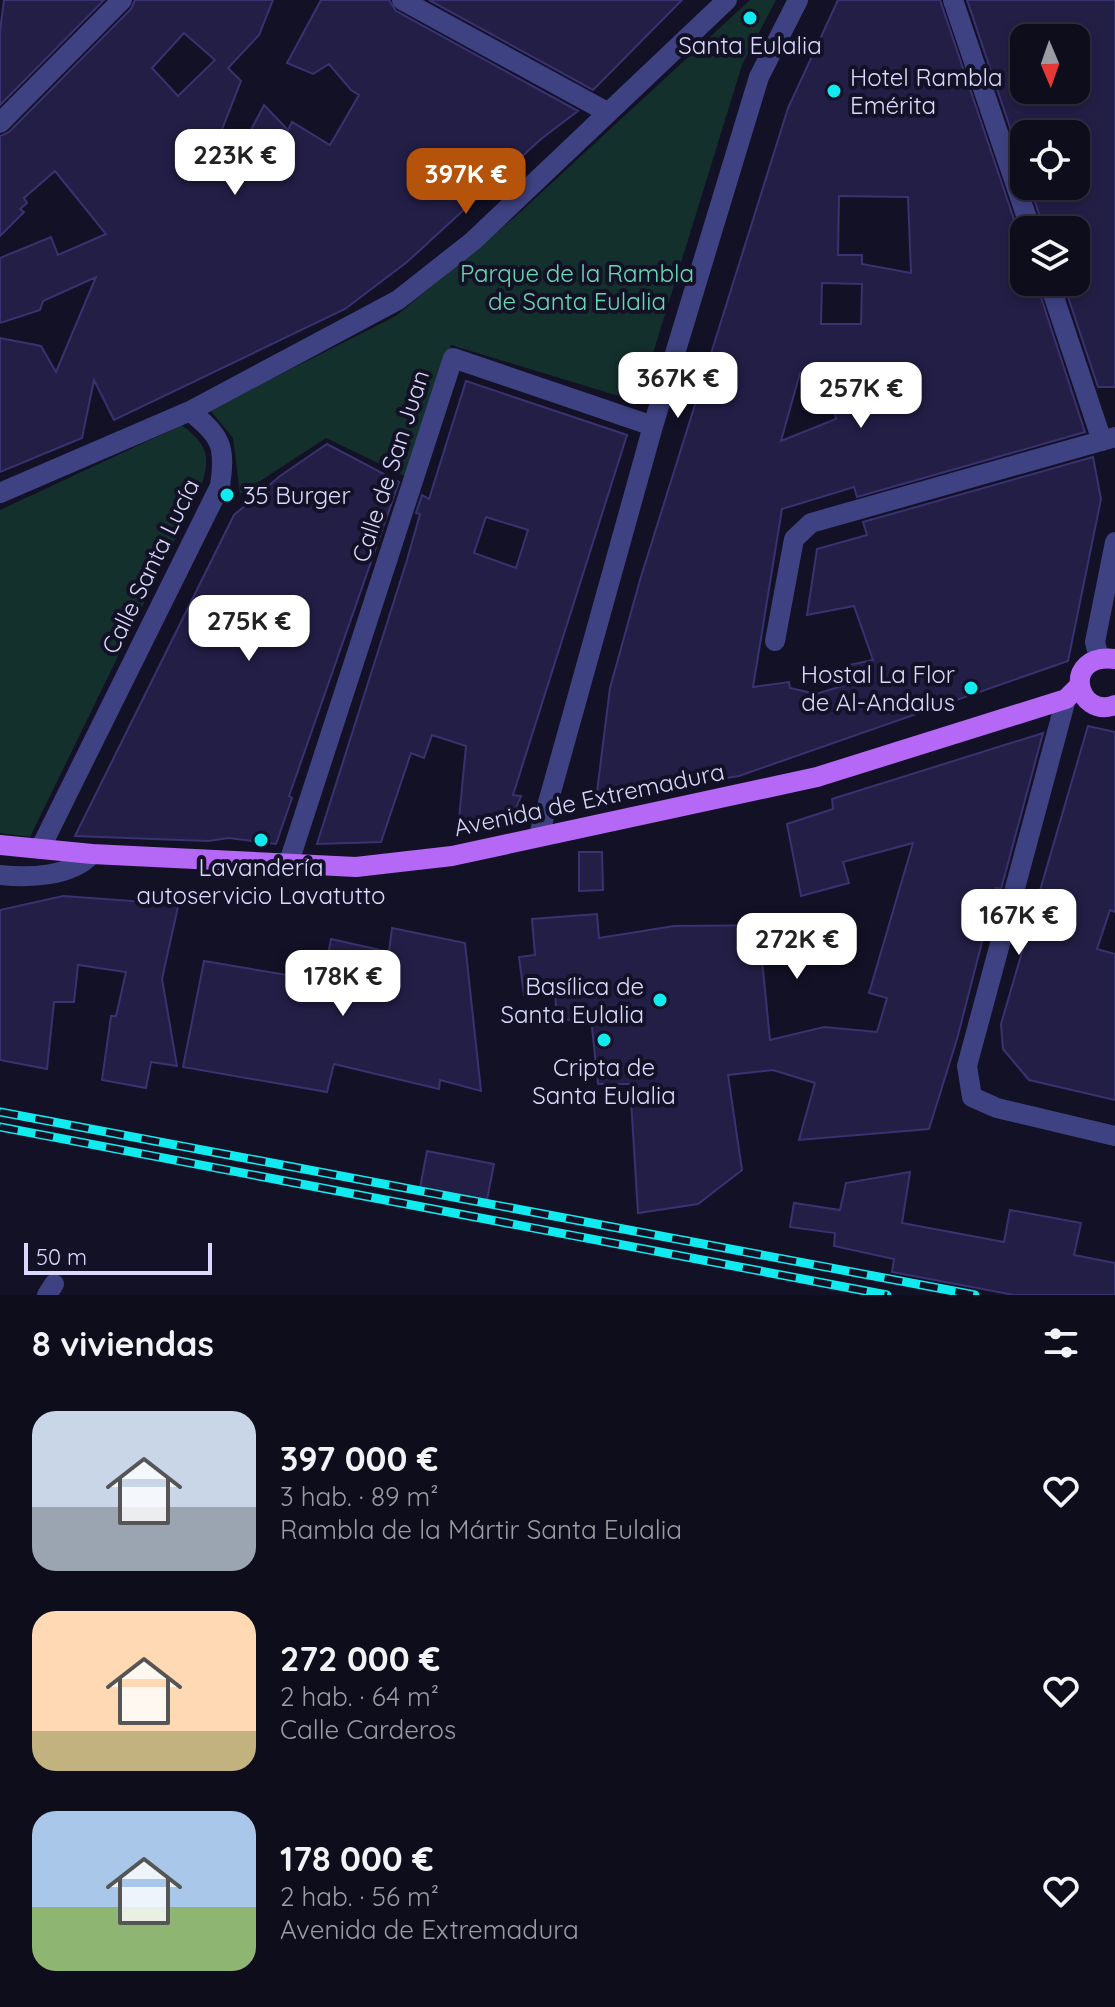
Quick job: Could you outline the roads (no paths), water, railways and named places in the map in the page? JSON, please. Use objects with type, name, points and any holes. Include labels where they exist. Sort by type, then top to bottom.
[{"type":"main road","points":[[1107,658],[1087,664],[1073,693],[1098,707],[1115,705]]},
{"type":"main road","name":"Avenida de Extremadura","points":[[0,845],[92,854],[356,867],[452,856],[817,777],[1073,693]]},
{"type":"street","points":[[0,123],[122,0]]},
{"type":"street","points":[[402,0],[607,112]]},
{"type":"street","points":[[0,493],[190,411],[398,300],[473,241],[727,0]]},
{"type":"street","points":[[539,835],[653,426],[759,77],[798,0]]},
{"type":"street","points":[[953,0],[1026,216]]},
{"type":"street","points":[[775,641],[794,539],[811,523],[1109,439],[1054,296]]},
{"type":"street","name":"Calle de San Juan","points":[[288,865],[453,358],[653,426]]},
{"type":"street","name":"Calle Santa Lucía","points":[[40,849],[220,486],[224,458],[216,433],[190,411]]},
{"type":"street","points":[[1107,658],[1095,642],[1115,542]]},
{"type":"street","points":[[1073,693],[967,1066],[972,1097],[997,1108],[1115,1136]]},
{"type":"street","points":[[0,875],[18,877],[56,873],[85,862],[92,854]]},
{"type":"railway","points":[[0,1112],[975,1295]]},
{"type":"railway","points":[[0,1127],[887,1295]]},
{"type":"place","name":"Santa Eulalia","points":[[750,18]]},
{"type":"place","name":"Hotel Rambla Emérita","points":[[834,91]]},
{"type":"place","name":"35 Burger","points":[[227,495]]},
{"type":"place","name":"Hostal La Flor de Al-Andalus","points":[[971,688]]},
{"type":"place","name":"Lavandería autoservicio Lavatutto","points":[[261,840]]},
{"type":"place","name":"Basílica de Santa Eulalia","points":[[660,1000]]},
{"type":"place","name":"Cripta de Santa Eulalia","points":[[604,1040]]},
{"type":"park label","name":"Parque de la Rambla de Santa Eulalia","points":[[577,287]]}]
